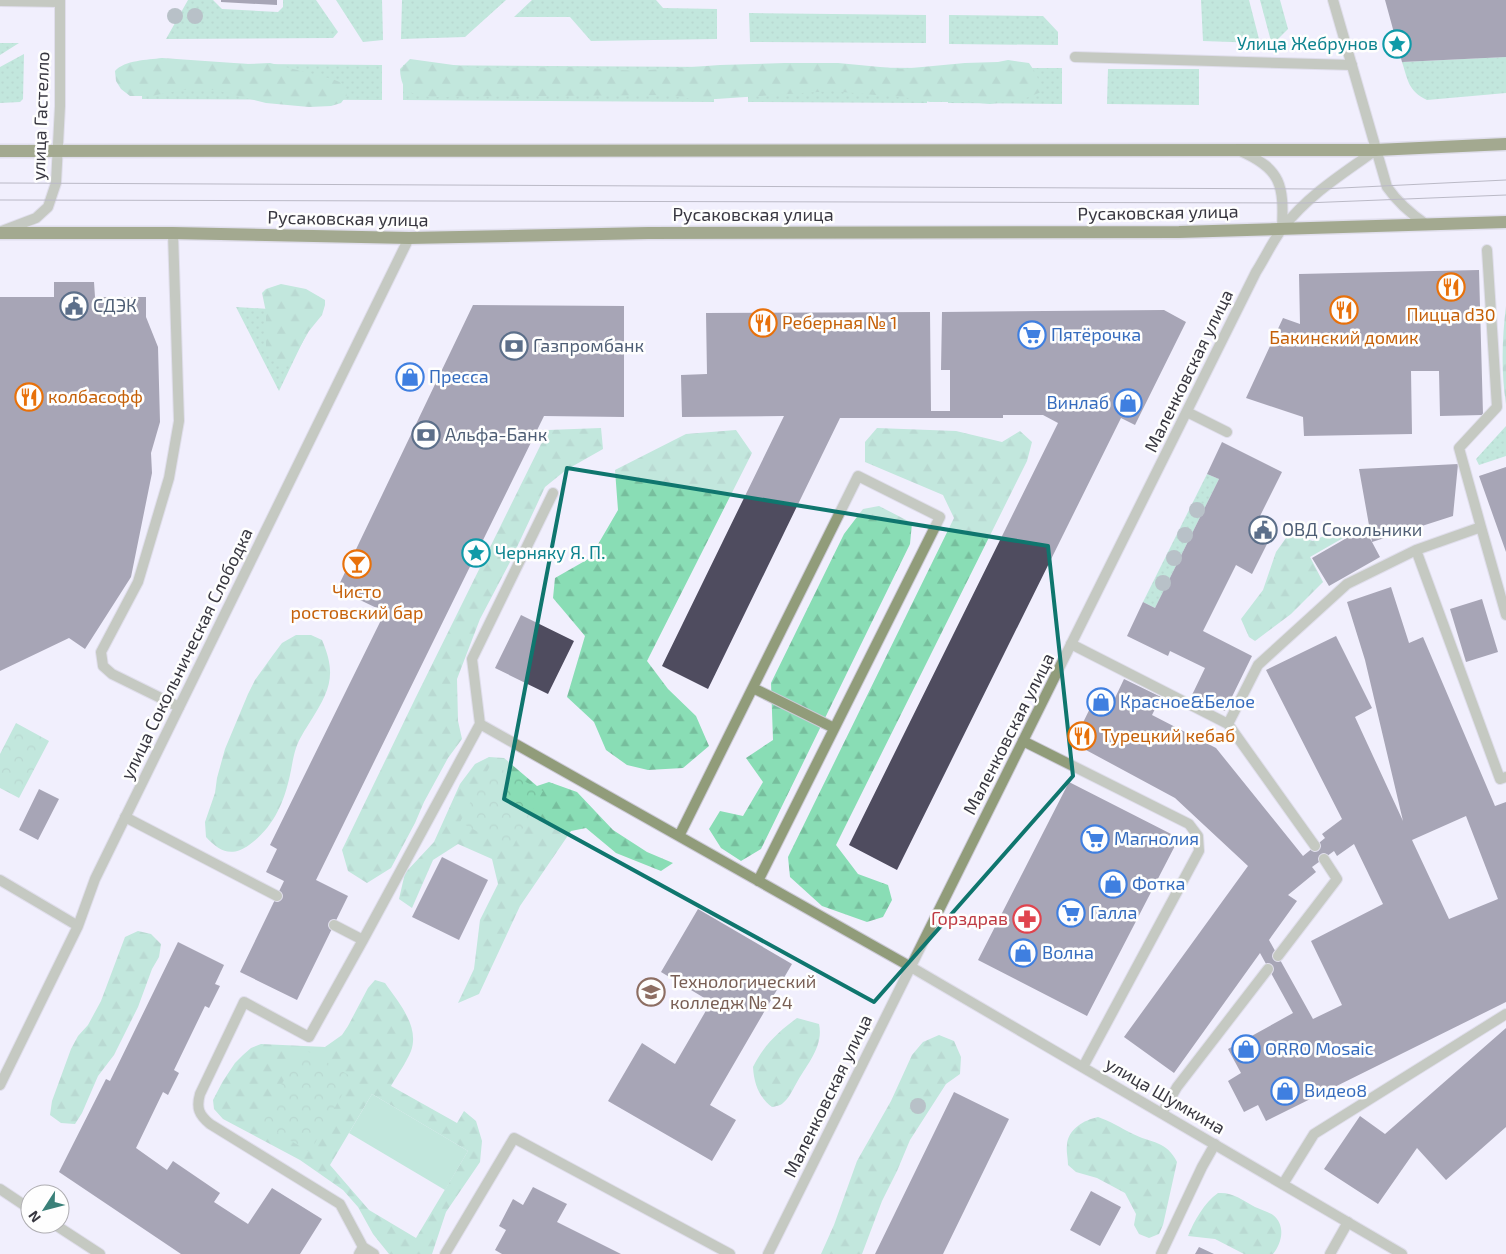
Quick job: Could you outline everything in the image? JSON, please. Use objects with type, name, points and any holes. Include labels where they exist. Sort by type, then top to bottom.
[{"type":"main road","points":[[0,151],[1376,150],[1506,144]]},
{"type":"main road","name":"Русаковская улица","points":[[0,232],[174,233],[409,238],[658,232],[1179,232],[1506,222]]},
{"type":"street","points":[[1333,0],[1387,187],[1410,213],[1427,225]]},
{"type":"street","points":[[0,1],[60,1]]},
{"type":"street","name":"улица Гастелло","points":[[0,232],[36,218],[48,207],[56,183],[59,151],[60,1]]},
{"type":"street","points":[[1074,57],[1352,65]]},
{"type":"street","points":[[1238,150],[1259,159],[1272,172],[1280,188],[1283,203],[1282,229]]},
{"type":"street","name":"Маленковская улица","points":[[768,1254],[1256,272],[1282,229],[1321,189],[1376,150]]},
{"type":"street","points":[[174,233],[179,421],[169,478],[138,582],[101,652],[103,666],[112,674],[179,707]]},
{"type":"street","name":"улица Сокольническая Слободка","points":[[0,1085],[78,926],[95,879],[409,238]]},
{"type":"street","points":[[1487,250],[1497,407],[1459,448],[1506,614]]},
{"type":"street","points":[[1187,412],[1228,432]]},
{"type":"street","points":[[679,836],[858,476],[940,517],[758,881]]},
{"type":"street","points":[[374,1254],[361,1251],[340,1204],[210,1124],[202,1118],[197,1103],[244,1002],[308,1037],[480,724],[472,659],[553,493]]},
{"type":"street","points":[[1228,724],[1258,665],[1347,584],[1416,550],[1481,527]]},
{"type":"street","points":[[1416,550],[1500,779],[1506,777]]},
{"type":"street","points":[[1071,644],[1228,724],[1315,846]]},
{"type":"street","points":[[753,688],[834,728]]},
{"type":"street","name":"улица Шумкина","points":[[480,724],[911,967],[1402,1254]]},
{"type":"street","points":[[1023,741],[1189,824],[1198,836],[1199,851],[1083,1066]]},
{"type":"street","points":[[125,817],[277,896]]},
{"type":"street","points":[[1278,956],[1337,879],[1324,859]]},
{"type":"street","points":[[0,880],[78,926]]},
{"type":"street","points":[[334,925],[363,940]]},
{"type":"street","points":[[1162,1113],[1178,1088],[1268,969]]},
{"type":"street","points":[[1284,1184],[1314,1134],[1506,1014]]},
{"type":"street","points":[[445,1254],[514,1138],[730,1254]]},
{"type":"street","points":[[1161,1254],[1202,1167],[1215,1144]]},
{"type":"street","points":[[0,1189],[20,1202]]},
{"type":"street","points":[[1330,1254],[1348,1222]]},
{"type":"street","points":[[69,1234],[100,1254]]},
{"type":"highlighted area","points":[[567,468],[1048,546],[1073,776],[874,1002],[504,799]]},
{"type":"green space","points":[[188,0],[213,0],[222,9],[278,12],[283,7],[283,0],[316,0],[338,32],[333,38],[166,39]]},
{"type":"green space","points":[[336,0],[382,0],[383,40],[363,42]]},
{"type":"green space","points":[[402,0],[506,0],[465,37],[401,39]]},
{"type":"green space","points":[[532,0],[656,0],[663,8],[717,9],[717,39],[591,41],[570,17],[514,17]]},
{"type":"green space","points":[[1201,0],[1249,0],[1260,43],[1203,41]]},
{"type":"green space","points":[[1260,0],[1280,0],[1288,29],[1272,45]]},
{"type":"green space","points":[[749,13],[926,15],[926,43],[750,42]]},
{"type":"green space","points":[[949,15],[1043,16],[1058,32],[1058,45],[949,44]]},
{"type":"green space","points":[[0,43],[19,43],[0,55]]},
{"type":"green space","points":[[24,54],[23,99],[20,102],[0,103],[0,67]]},
{"type":"green space","points":[[1506,57],[1506,93],[1427,100],[1412,89],[1402,62]]},
{"type":"green space","points":[[162,58],[248,64],[270,63],[342,83],[347,95],[341,103],[331,106],[309,107],[266,103],[215,90],[182,90],[151,96],[130,96],[121,89],[116,81],[115,71],[119,67],[137,61]]},
{"type":"green space","points":[[410,59],[475,68],[572,67],[636,71],[785,63],[838,63],[901,69],[1008,60],[1029,63],[1040,84],[1041,92],[1021,100],[990,104],[930,102],[909,98],[832,91],[716,99],[694,99],[663,95],[434,97],[414,94],[403,84],[400,69]]},
{"type":"green space","points":[[142,63],[382,65],[382,100],[142,99]]},
{"type":"green space","points":[[403,65],[714,67],[714,102],[403,100]]},
{"type":"green space","points":[[748,67],[927,68],[927,103],[748,102]]},
{"type":"green space","points":[[948,68],[1062,68],[1062,104],[948,103]]},
{"type":"green space","points":[[1108,69],[1199,69],[1199,105],[1107,104]]},
{"type":"green space","points":[[281,284],[306,289],[325,300],[322,315],[309,331],[293,359],[285,365],[275,362],[266,349],[266,312],[262,293],[266,289]]},
{"type":"green space","points":[[1506,306],[1506,404],[1503,380],[1503,355]]},
{"type":"green space","points":[[236,307],[317,312],[279,391]]},
{"type":"green space","points":[[1506,426],[1506,456],[1479,465],[1476,459]]},
{"type":"green space","points":[[601,428],[603,449],[566,470],[545,487],[510,562],[480,619],[457,679],[458,721],[462,739],[448,758],[391,868],[367,883],[348,871],[342,850],[548,430]]},
{"type":"green space","points":[[877,428],[956,431],[1002,442],[1020,431],[1032,442],[1027,461],[836,845],[858,874],[888,885],[892,900],[883,917],[867,922],[822,906],[790,877],[788,857],[954,518],[943,495],[865,462],[865,442]]},
{"type":"green space","points":[[736,430],[752,453],[647,661],[668,689],[696,716],[709,746],[683,768],[648,770],[627,765],[606,750],[594,722],[567,697],[585,636],[553,598],[555,578],[590,558],[618,510],[615,470],[686,434]]},
{"type":"green space","points":[[1207,474],[1219,479],[1155,608],[1143,602]]},
{"type":"green space","points":[[879,506],[912,523],[910,544],[761,849],[741,861],[721,848],[709,829],[720,811],[743,816],[763,782],[746,758],[773,740],[771,683],[844,534],[863,509]]},
{"type":"green space","points":[[1339,529],[1350,534],[1310,557],[1323,582],[1291,614],[1255,641],[1249,637],[1241,619],[1263,590],[1276,552],[1286,538],[1296,536],[1313,541]]},
{"type":"green space","points":[[296,635],[311,635],[322,640],[327,652],[330,673],[327,691],[297,745],[281,805],[271,823],[265,831],[243,849],[231,852],[226,851],[216,846],[206,837],[205,822],[215,793],[225,749],[255,680],[282,643]]},
{"type":"green space","points":[[16,723],[49,741],[19,798],[0,788],[0,754]]},
{"type":"green space","points":[[489,757],[504,758],[537,786],[549,782],[577,792],[613,830],[647,852],[673,863],[661,871],[616,853],[586,828],[571,831],[520,906],[479,994],[458,1003],[474,969],[480,920],[498,884],[492,859],[458,844],[433,860],[412,908],[399,899],[405,873],[434,842],[460,784],[475,764]]},
{"type":"green space","points":[[491,764],[543,791],[511,850],[460,822]]},
{"type":"green space","points":[[138,931],[151,934],[161,944],[159,957],[152,969],[138,1007],[114,1055],[98,1076],[82,1113],[75,1124],[61,1123],[50,1115],[52,1101],[71,1049],[78,1036],[88,1025],[101,1001],[125,937]]},
{"type":"green space","points":[[375,980],[385,983],[401,1006],[413,1032],[411,1051],[391,1086],[457,1123],[464,1111],[476,1121],[482,1141],[480,1162],[446,1212],[432,1254],[389,1254],[373,1234],[358,1207],[343,1190],[300,1160],[223,1119],[214,1109],[213,1100],[223,1081],[235,1063],[251,1048],[261,1044],[325,1047],[342,1035],[368,988]],"holes":[[[372,1094],[468,1151],[416,1238],[369,1210],[330,1165]]]},
{"type":"green space","points":[[797,1018],[819,1024],[820,1032],[817,1048],[789,1097],[782,1104],[772,1107],[758,1090],[753,1067],[772,1040]]},
{"type":"green space","points":[[939,1035],[954,1041],[961,1057],[960,1074],[946,1084],[910,1140],[882,1201],[862,1254],[821,1254],[834,1225],[857,1161],[891,1101],[912,1055],[923,1042]]},
{"type":"green space","points":[[302,1048],[352,1077],[310,1152],[260,1123]]},
{"type":"green space","points":[[372,1094],[468,1151],[445,1190],[349,1133]]},
{"type":"green space","points":[[1098,1117],[1163,1146],[1173,1155],[1177,1162],[1163,1225],[1159,1234],[1149,1238],[1139,1234],[1134,1225],[1136,1214],[1125,1193],[1097,1178],[1076,1172],[1068,1165],[1067,1147],[1070,1134],[1082,1123]]},
{"type":"green space","points":[[1218,1193],[1237,1197],[1273,1215],[1277,1219],[1280,1224],[1281,1234],[1279,1245],[1273,1254],[1244,1254],[1215,1239],[1188,1236],[1200,1213]]},
{"type":"building","points":[[221,0],[277,0],[277,5],[221,2]]},
{"type":"building","points":[[1385,0],[1506,0],[1506,57],[1402,62]]},
{"type":"building","points":[[1479,270],[1483,415],[1440,416],[1439,371],[1411,371],[1412,434],[1304,436],[1303,417],[1246,398],[1283,318],[1300,324],[1299,274]]},
{"type":"building","points":[[54,282],[94,282],[95,297],[146,297],[146,317],[158,347],[160,422],[151,453],[152,473],[131,577],[85,649],[69,638],[0,671],[0,297],[54,297]]},
{"type":"building","points":[[473,305],[624,306],[624,417],[544,416],[316,880],[348,896],[297,1000],[240,972],[284,881],[266,872],[277,849],[270,845],[385,612],[337,589]]},
{"type":"building","points":[[1164,310],[1186,322],[1135,425],[1121,418],[897,870],[849,845],[1058,423],[1043,415],[1003,415],[1003,418],[840,418],[708,689],[662,666],[784,416],[682,417],[681,375],[707,374],[706,313],[930,312],[931,411],[950,411],[950,370],[941,370],[942,312]]},
{"type":"building","points":[[1222,442],[1282,472],[1258,520],[1275,528],[1252,574],[1236,565],[1203,631],[1252,656],[1225,711],[1192,695],[1205,668],[1170,651],[1168,656],[1127,636],[1143,602],[1155,608],[1219,479],[1207,474]]},
{"type":"building","points":[[1458,464],[1453,516],[1372,542],[1359,469]]},
{"type":"building","points":[[1506,467],[1506,552],[1479,476]]},
{"type":"building","points":[[1364,528],[1380,557],[1329,586],[1312,558]]},
{"type":"building","points":[[1391,587],[1409,643],[1423,637],[1495,806],[1506,802],[1506,1002],[1266,1121],[1258,1105],[1244,1112],[1228,1081],[1241,1073],[1228,1049],[1293,1013],[1260,953],[1174,1073],[1124,1037],[1248,866],[1175,798],[1073,743],[1099,690],[1115,698],[1124,679],[1161,697],[1152,715],[1216,748],[1303,856],[1325,838],[1322,834],[1342,819],[1266,670],[1336,636],[1372,708],[1355,717],[1403,821],[1365,660],[1347,602]],"holes":[[[1466,816],[1498,899],[1449,919],[1412,840]],[[1354,844],[1383,904],[1311,941],[1342,1005],[1313,1019],[1269,940],[1297,901],[1288,895],[1316,872],[1312,867],[1334,851],[1337,856]]]},
{"type":"building","points":[[1482,599],[1498,652],[1466,662],[1450,609]]},
{"type":"building","points":[[521,615],[574,641],[548,694],[495,668]]},
{"type":"building","name":"Галла","points":[[1069,782],[1179,838],[1087,1016],[978,960]]},
{"type":"building","points":[[39,789],[59,799],[38,840],[19,830]]},
{"type":"building","points":[[442,857],[488,880],[459,940],[412,917]]},
{"type":"building","points":[[698,909],[792,964],[710,1105],[736,1120],[712,1161],[608,1101],[642,1043],[675,1064],[711,1002],[661,972]]},
{"type":"building","points":[[178,942],[224,965],[215,984],[220,986],[209,1008],[205,1006],[174,1070],[179,1073],[168,1095],[163,1092],[136,1148],[167,1170],[173,1161],[220,1193],[214,1202],[248,1224],[272,1188],[322,1219],[300,1254],[181,1254],[59,1172],[106,1079],[110,1081]]},
{"type":"building","points":[[1506,1028],[1506,1127],[1446,1180],[1417,1148],[1378,1204],[1324,1169],[1360,1116],[1385,1134]]},
{"type":"building","points":[[954,1092],[1009,1119],[943,1254],[875,1254]]},
{"type":"building","points":[[533,1187],[567,1204],[557,1222],[621,1254],[502,1254],[495,1250],[506,1230],[499,1226],[513,1199],[523,1205]]},
{"type":"building","points":[[1091,1191],[1121,1207],[1100,1246],[1070,1230]]},
{"type":"building","points":[[1199,1247],[1214,1254],[1195,1254]]},
{"type":"tram line","points":[[0,183],[1321,189],[1506,180]]},
{"type":"tram line","points":[[0,200],[1305,203],[1506,195]]},
{"type":"place","name":"Улица Жебрунов","points":[[1397,44]]},
{"type":"place","name":"Пицца d30","points":[[1451,287]]},
{"type":"place","name":"СДЭК","points":[[74,306]]},
{"type":"place","name":"Бакинский домик","points":[[1344,310]]},
{"type":"place","name":"Реберная № 1","points":[[763,323]]},
{"type":"place","name":"Пятёрочка","points":[[1032,335]]},
{"type":"place","name":"Газпромбанк","points":[[514,346]]},
{"type":"place","name":"Пресса","points":[[410,377]]},
{"type":"place","name":"колбасофф","points":[[29,397]]},
{"type":"place","name":"Винлаб","points":[[1128,403]]},
{"type":"place","name":"Альфа-Банк","points":[[426,435]]},
{"type":"place","name":"ОВД Сокольники","points":[[1263,530]]},
{"type":"place","name":"Черняку Я. П.","points":[[476,553]]},
{"type":"place","name":"Чисто ростовский бар","points":[[357,564]]},
{"type":"place","name":"Красное&Белое","points":[[1101,702]]},
{"type":"place","name":"Турецкий кебаб","points":[[1082,736]]},
{"type":"place","name":"Магнолия","points":[[1095,839]]},
{"type":"place","name":"Фотка","points":[[1113,884]]},
{"type":"place","name":"Галла","points":[[1071,913]]},
{"type":"place","name":"Горздрав","points":[[1027,919]]},
{"type":"place","name":"Волна","points":[[1023,953]]},
{"type":"place","name":"Технологический колледж № 24","points":[[651,992]]},
{"type":"place","name":"ORRO Mosaic","points":[[1246,1049]]},
{"type":"place","name":"Видео8","points":[[1285,1091]]}]
